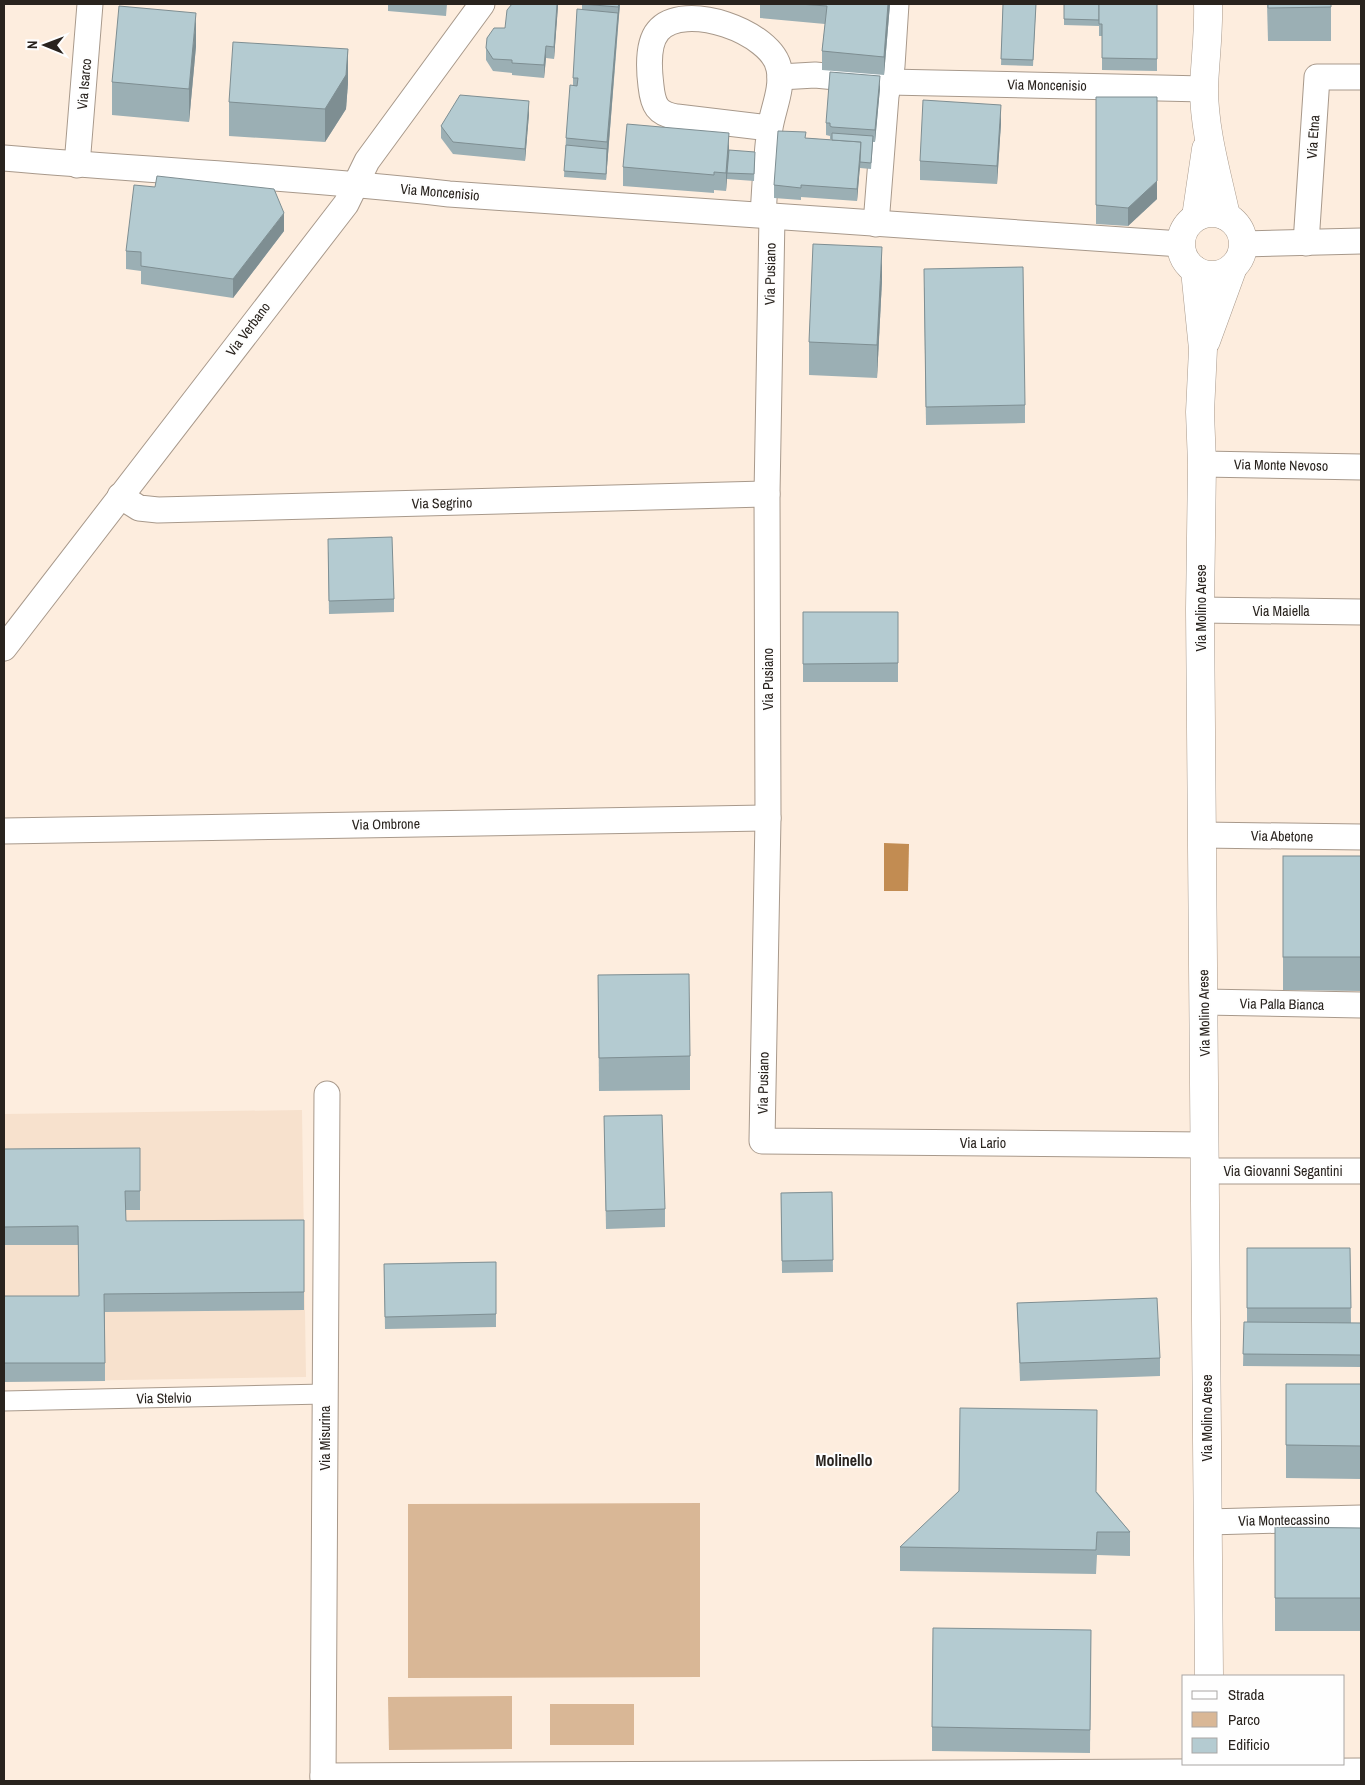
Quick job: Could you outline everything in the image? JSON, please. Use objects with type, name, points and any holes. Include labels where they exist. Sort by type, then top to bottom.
[{"type":"street","name":"Via Isarco","points":[[77,164],[90,4]]},
{"type":"street","name":"Via Verbano","points":[[4,648],[346,204],[368,161],[482,4]]},
{"type":"street","points":[[876,224],[886,96],[892,66],[896,4]]},
{"type":"street","points":[[1208,4],[1209,31],[1204,89],[1208,133],[1226,216]]},
{"type":"street","points":[[678,20],[709,20],[747,33],[770,52],[777,61],[780,77],[770,128],[677,117],[659,111],[653,98],[650,79],[651,50],[653,39],[658,31],[666,24],[678,20]]},
{"type":"street","name":"Via Moncenisio","points":[[780,77],[815,75],[889,82],[1204,89]]},
{"type":"street","name":"Via Etna","points":[[1306,243],[1317,77],[1361,77]]},
{"type":"street","name":"Via Pusiano","points":[[762,1141],[768,818],[767,216],[770,128]]},
{"type":"street","points":[[1196,217],[1208,133]]},
{"type":"street","name":"Via Moncenisio","points":[[4,158],[356,184],[449,194],[1181,244]]},
{"type":"street","points":[[1206,213],[1226,216],[1240,230],[1238,256],[1224,272],[1204,274],[1195,270],[1183,254],[1181,244],[1188,224],[1196,217],[1206,213]]},
{"type":"street","points":[[1238,256],[1306,243],[1361,241]]},
{"type":"street","name":"Via Molino Arese","points":[[1203,350],[1238,256]]},
{"type":"street","name":"Via Molino Arese","points":[[1195,270],[1203,350],[1200,412],[1202,464],[1200,610],[1209,1675]]},
{"type":"street","name":"Via Monte Nevoso","points":[[1202,464],[1361,467]]},
{"type":"street","name":"Via Segrino","points":[[120,496],[139,508],[158,510],[767,494]]},
{"type":"street","name":"Via Maiella","points":[[1200,610],[1361,612]]},
{"type":"street","name":"Via Ombrone","points":[[4,831],[768,818]]},
{"type":"street","name":"Via Abetone","points":[[1202,834],[1361,837]]},
{"type":"street","name":"Via Palla Bianca","points":[[1204,1002],[1361,1005]]},
{"type":"street","name":"Via Misurina","points":[[323,1779],[327,1094]]},
{"type":"street","name":"Via Lario","points":[[762,1141],[1205,1144]]},
{"type":"street","name":"Via Giovanni Segantini","points":[[1205,1171],[1361,1171]]},
{"type":"street","name":"Via Stelvio","points":[[4,1401],[325,1394]]},
{"type":"street","name":"Via Montecassino","points":[[1208,1522],[1361,1518]]},
{"type":"street","points":[[323,1779],[1361,1771]]},
{"type":"shaded area","points":[[884,843],[909,844],[908,891],[884,891]]},
{"type":"shaded area","points":[[302,1110],[306,1377],[4,1382],[4,1114]]},
{"type":"green space","points":[[700,1503],[700,1677],[408,1678],[408,1504]]},
{"type":"green space","points":[[512,1696],[512,1749],[389,1750],[388,1697]]},
{"type":"green space","points":[[550,1704],[634,1704],[634,1745],[550,1745]]},
{"type":"building","points":[[512,4],[557,4],[554,47],[546,46],[544,65],[512,63],[512,60],[493,59],[486,48],[487,38],[494,28],[505,28],[507,10]]},
{"type":"building","points":[[582,4],[619,4],[618,7]]},
{"type":"building","points":[[799,4],[888,4],[884,57],[822,51],[827,6]]},
{"type":"building","points":[[1003,4],[1036,4],[1033,60],[1001,59]]},
{"type":"building","points":[[1064,4],[1099,4],[1099,20],[1064,19]]},
{"type":"building","points":[[1099,4],[1157,4],[1157,59],[1102,58],[1102,24],[1099,24]]},
{"type":"building","points":[[1268,4],[1331,4],[1331,7],[1268,8]]},
{"type":"building","points":[[119,6],[196,13],[189,89],[112,82]]},
{"type":"building","points":[[577,9],[618,13],[607,142],[566,138],[570,85],[577,86],[578,78],[573,78]]},
{"type":"building","points":[[233,42],[348,49],[346,75],[325,109],[229,102]]},
{"type":"building","points":[[830,72],[880,76],[875,130],[832,127],[830,123],[826,123]]},
{"type":"building","points":[[460,95],[529,101],[525,149],[453,142],[441,126]]},
{"type":"building","points":[[1096,97],[1157,97],[1157,181],[1128,208],[1096,205]]},
{"type":"building","points":[[923,100],[1001,105],[997,166],[920,161]]},
{"type":"building","points":[[627,124],[729,133],[726,173],[714,172],[714,175],[623,167]]},
{"type":"building","points":[[778,131],[806,132],[805,138],[861,142],[857,189],[801,185],[801,188],[774,185]]},
{"type":"building","points":[[832,133],[873,136],[871,163],[860,162],[861,142],[832,140]]},
{"type":"building","points":[[566,145],[607,149],[606,174],[564,171]]},
{"type":"building","points":[[729,150],[755,152],[754,174],[727,173]]},
{"type":"building","points":[[157,176],[274,189],[284,213],[233,279],[141,266],[141,252],[126,251],[134,185],[155,187]]},
{"type":"building","points":[[813,244],[882,247],[877,345],[809,342]]},
{"type":"building","points":[[1023,267],[1025,405],[926,407],[924,269]]},
{"type":"building","points":[[392,537],[394,599],[329,601],[328,539]]},
{"type":"building","points":[[803,612],[898,612],[898,663],[803,664]]},
{"type":"building","points":[[1283,856],[1361,856],[1361,957],[1283,957]]},
{"type":"building","points":[[689,974],[690,1056],[599,1058],[598,975]]},
{"type":"building","points":[[662,1115],[665,1209],[606,1211],[604,1116]]},
{"type":"building","points":[[140,1148],[140,1191],[125,1191],[126,1221],[304,1220],[304,1292],[104,1294],[105,1363],[4,1363],[4,1296],[79,1296],[78,1226],[4,1227],[4,1149]]},
{"type":"building","points":[[832,1192],[833,1260],[782,1261],[781,1193]]},
{"type":"building","points":[[1247,1248],[1350,1248],[1351,1308],[1247,1308]]},
{"type":"building","points":[[496,1262],[496,1314],[385,1317],[384,1264]]},
{"type":"building","points":[[1157,1298],[1160,1358],[1020,1363],[1017,1303]]},
{"type":"building","points":[[1244,1322],[1361,1323],[1361,1355],[1243,1354]]},
{"type":"building","points":[[1286,1384],[1361,1384],[1361,1446],[1286,1445]]},
{"type":"building","points":[[960,1408],[1097,1410],[1096,1492],[1130,1532],[1097,1532],[1096,1550],[900,1547],[959,1491]]},
{"type":"building","points":[[1275,1527],[1361,1528],[1361,1598],[1275,1598]]},
{"type":"building","points":[[933,1628],[1091,1630],[1090,1730],[932,1727]]},
{"type":"district","name":"Molinello","points":[[844,1460]]}]
